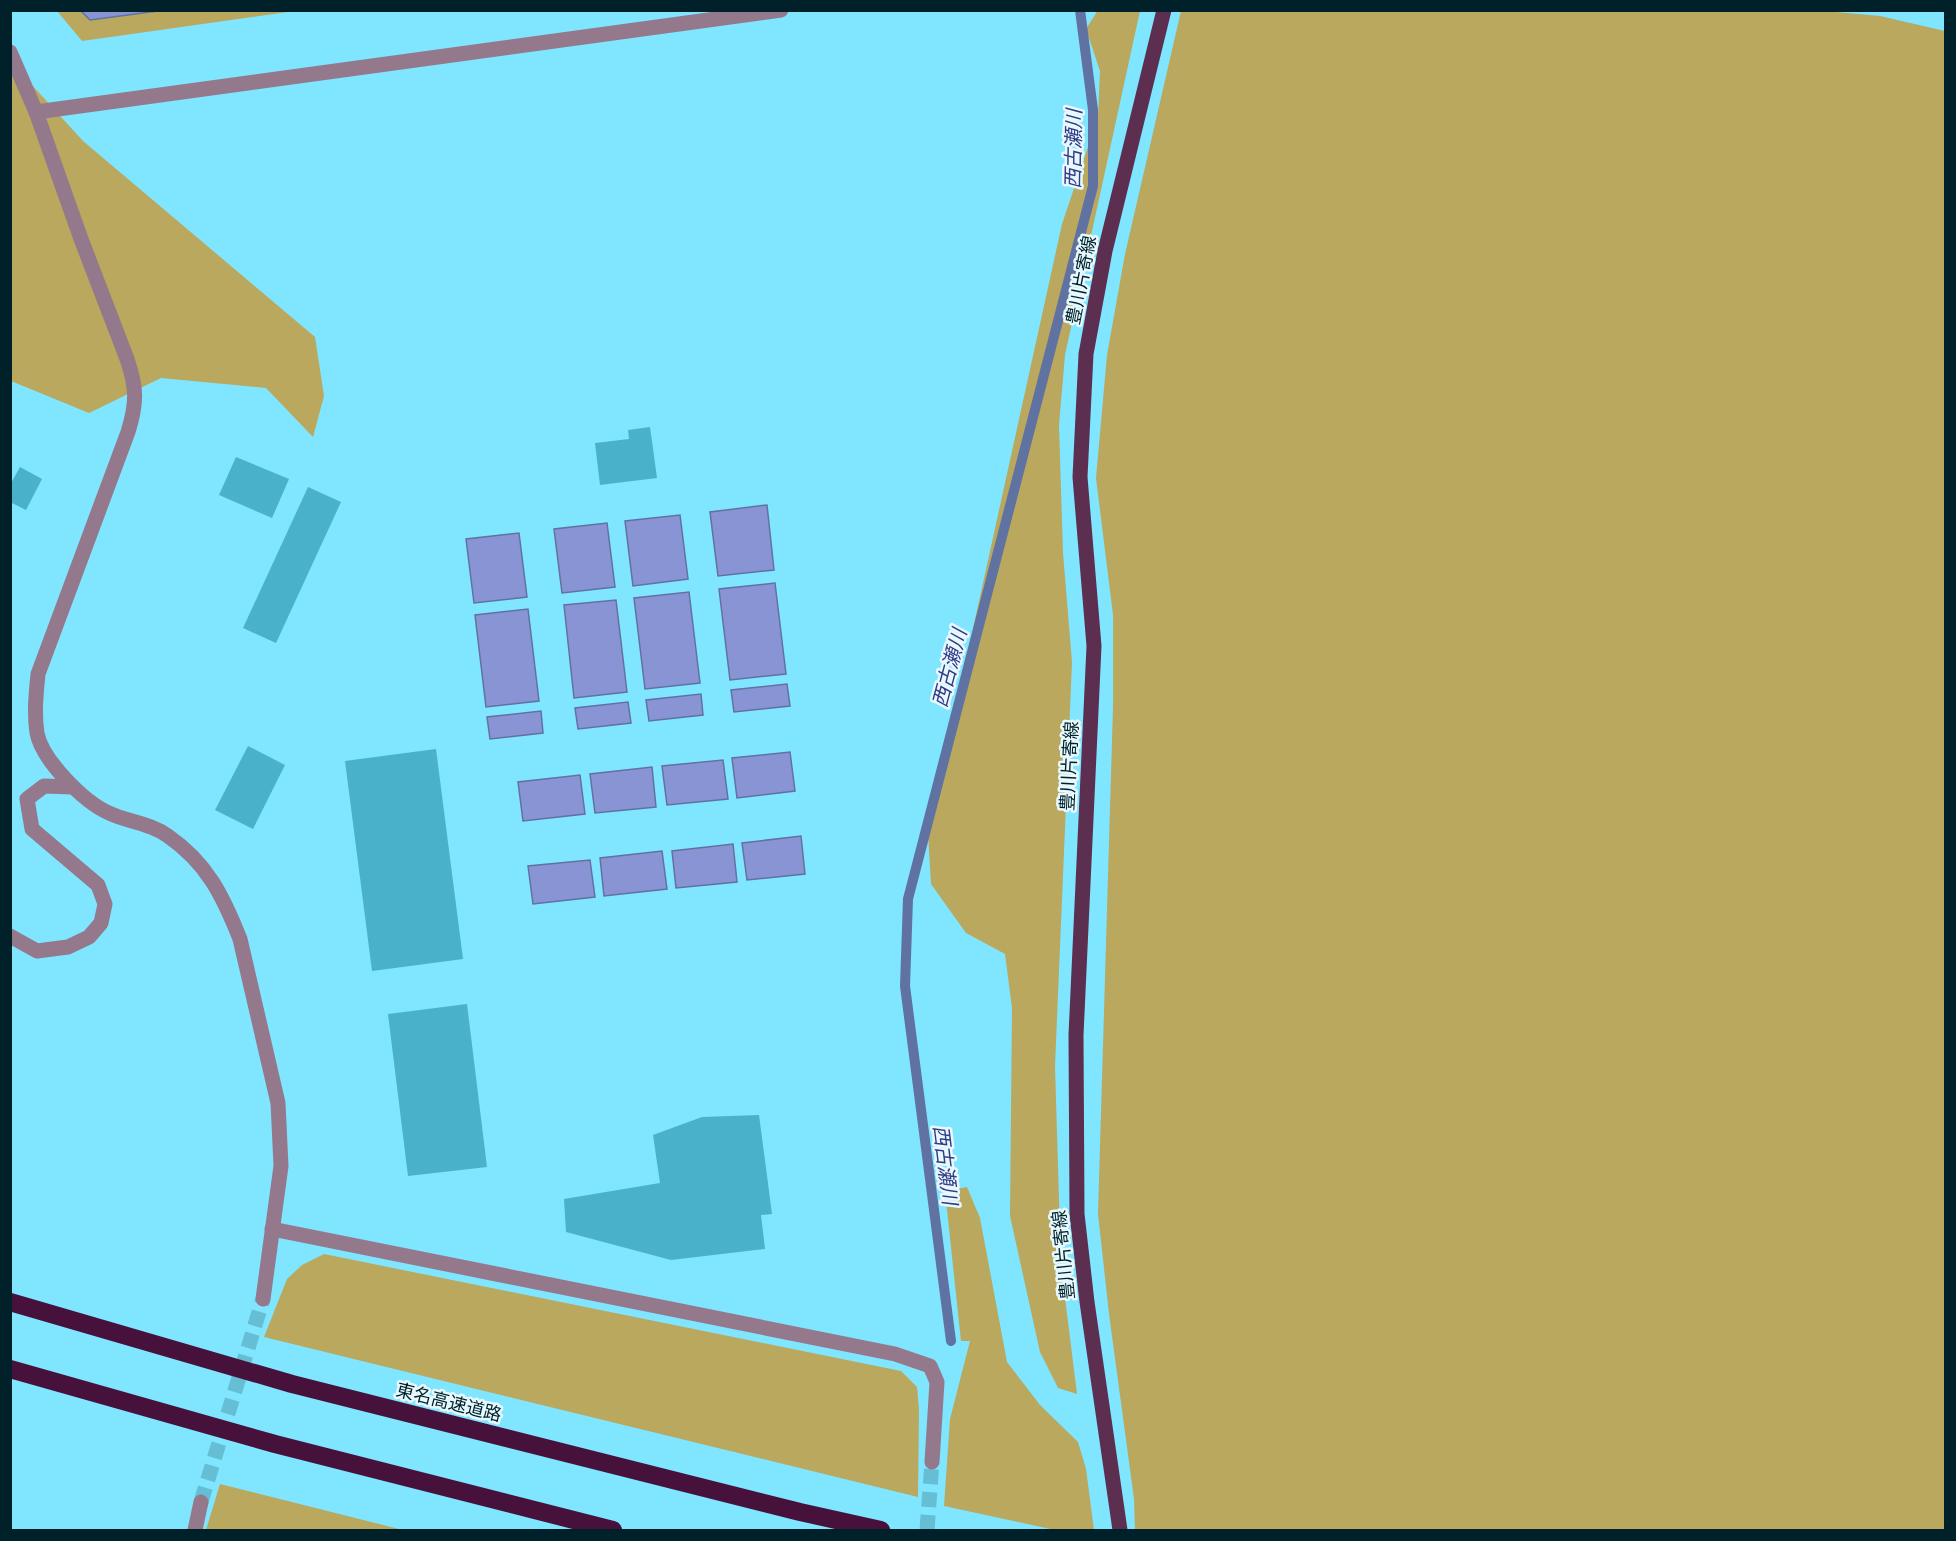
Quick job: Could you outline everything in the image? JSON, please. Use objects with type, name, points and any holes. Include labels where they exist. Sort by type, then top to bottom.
[{"type":"highway","name":"東名高速道路","points":[[10,1302],[292,1384],[881,1530]]},
{"type":"highway","points":[[10,1369],[275,1444],[614,1530]]},
{"type":"main road","name":"豊川片寄線","points":[[1120,1530],[1087,1302],[1077,1214],[1076,1035],[1094,646],[1080,477],[1086,354],[1090,331],[1105,251],[1164,10]]},
{"type":"street","points":[[36,112],[781,10]]},
{"type":"street","points":[[10,52],[36,112],[127,359],[136,396],[128,432],[38,674],[35,710],[37,736],[48,759],[73,787],[106,811],[129,821],[147,824],[168,836],[194,858],[218,887],[230,913],[240,939],[278,1103],[281,1166],[263,1299]]},
{"type":"street","points":[[10,936],[37,951],[68,946],[89,937],[101,923],[105,904],[98,885],[32,829],[27,799],[44,786],[73,787]]},
{"type":"street","points":[[272,1229],[896,1354],[930,1366],[937,1382],[932,1462]]},
{"type":"street","points":[[195,1530],[201,1502]]},
{"type":"shaded area","points":[[158,10],[295,11],[82,41],[57,11],[81,11],[91,20]]},
{"type":"shaded area","points":[[1098,10],[1140,11],[1065,355],[1059,425],[1063,553],[1072,662],[1055,1066],[1061,1266],[1077,1394],[1058,1388],[1040,1352],[1010,1216],[1012,1008],[1005,954],[966,933],[931,884],[928,833],[1062,224],[1098,117],[1100,71],[1086,29]]},
{"type":"shaded area","points":[[1181,11],[1825,11],[1880,16],[1945,31],[1945,1530],[1135,1530],[1134,1499],[1098,1214],[1113,707],[1113,615],[1096,478],[1107,355],[1125,254]]},
{"type":"shaded area","points":[[10,61],[83,141],[315,337],[324,396],[313,437],[266,388],[161,378],[89,413],[11,381]]},
{"type":"shaded area","points":[[967,1187],[980,1218],[1007,1362],[1040,1405],[1078,1442],[1086,1469],[1094,1530],[1055,1530],[944,1506],[950,1419],[970,1341],[961,1341],[945,1191]]},
{"type":"shaded area","points":[[324,1254],[901,1371],[917,1387],[918,1497],[264,1337],[287,1279],[302,1265]]},
{"type":"shaded area","points":[[220,1484],[403,1530],[206,1530]]},
{"type":"water","points":[[81,11],[158,11],[90,20]]},
{"type":"water","points":[[767,505],[774,570],[718,576],[710,512]]},
{"type":"water","points":[[680,515],[688,579],[633,586],[625,521]]},
{"type":"water","points":[[607,523],[615,587],[562,593],[554,529]]},
{"type":"water","points":[[519,533],[527,597],[474,603],[466,539]]},
{"type":"water","points":[[775,583],[786,674],[730,680],[719,589]]},
{"type":"water","points":[[689,592],[700,683],[645,689],[634,598]]},
{"type":"water","points":[[616,600],[627,692],[574,698],[564,605]]},
{"type":"water","points":[[528,609],[539,701],[486,707],[475,615]]},
{"type":"water","points":[[787,684],[790,706],[734,712],[731,690]]},
{"type":"water","points":[[701,694],[703,715],[649,721],[646,700]]},
{"type":"water","points":[[628,702],[631,723],[578,729],[575,708]]},
{"type":"water","points":[[541,711],[543,733],[490,739],[487,717]]},
{"type":"water","points":[[790,752],[795,791],[737,798],[732,758]]},
{"type":"water","points":[[723,760],[728,799],[667,805],[662,766]]},
{"type":"water","points":[[652,767],[656,807],[595,813],[590,774]]},
{"type":"water","points":[[580,775],[585,814],[523,821],[518,782]]},
{"type":"water","points":[[801,836],[805,874],[747,880],[742,843]]},
{"type":"water","points":[[733,844],[737,882],[676,888],[672,851]]},
{"type":"water","points":[[662,851],[667,889],[604,896],[600,858]]},
{"type":"water","points":[[590,860],[595,897],[533,904],[528,866]]},
{"type":"building","points":[[650,427],[657,478],[600,485],[595,443],[629,439],[628,430]]},
{"type":"building","points":[[236,457],[289,479],[272,518],[219,495]]},
{"type":"building","points":[[20,467],[42,479],[26,510],[10,502],[10,485]]},
{"type":"building","points":[[308,487],[341,502],[276,643],[243,628]]},
{"type":"building","points":[[248,746],[285,765],[253,829],[215,810]]},
{"type":"building","points":[[436,749],[463,959],[372,971],[345,761]]},
{"type":"building","points":[[467,1004],[487,1167],[408,1176],[388,1014]]},
{"type":"building","points":[[759,1115],[772,1214],[761,1215],[765,1249],[671,1260],[566,1232],[564,1199],[660,1183],[653,1135],[702,1117]]},
{"type":"waterway","name":"西古瀬川","points":[[951,1341],[905,986],[908,899],[1093,186],[1093,110],[1080,10]]},
{"type":"tunnel","points":[[201,1502],[263,1299]]},
{"type":"tunnel","points":[[927,1530],[932,1462]]}]
